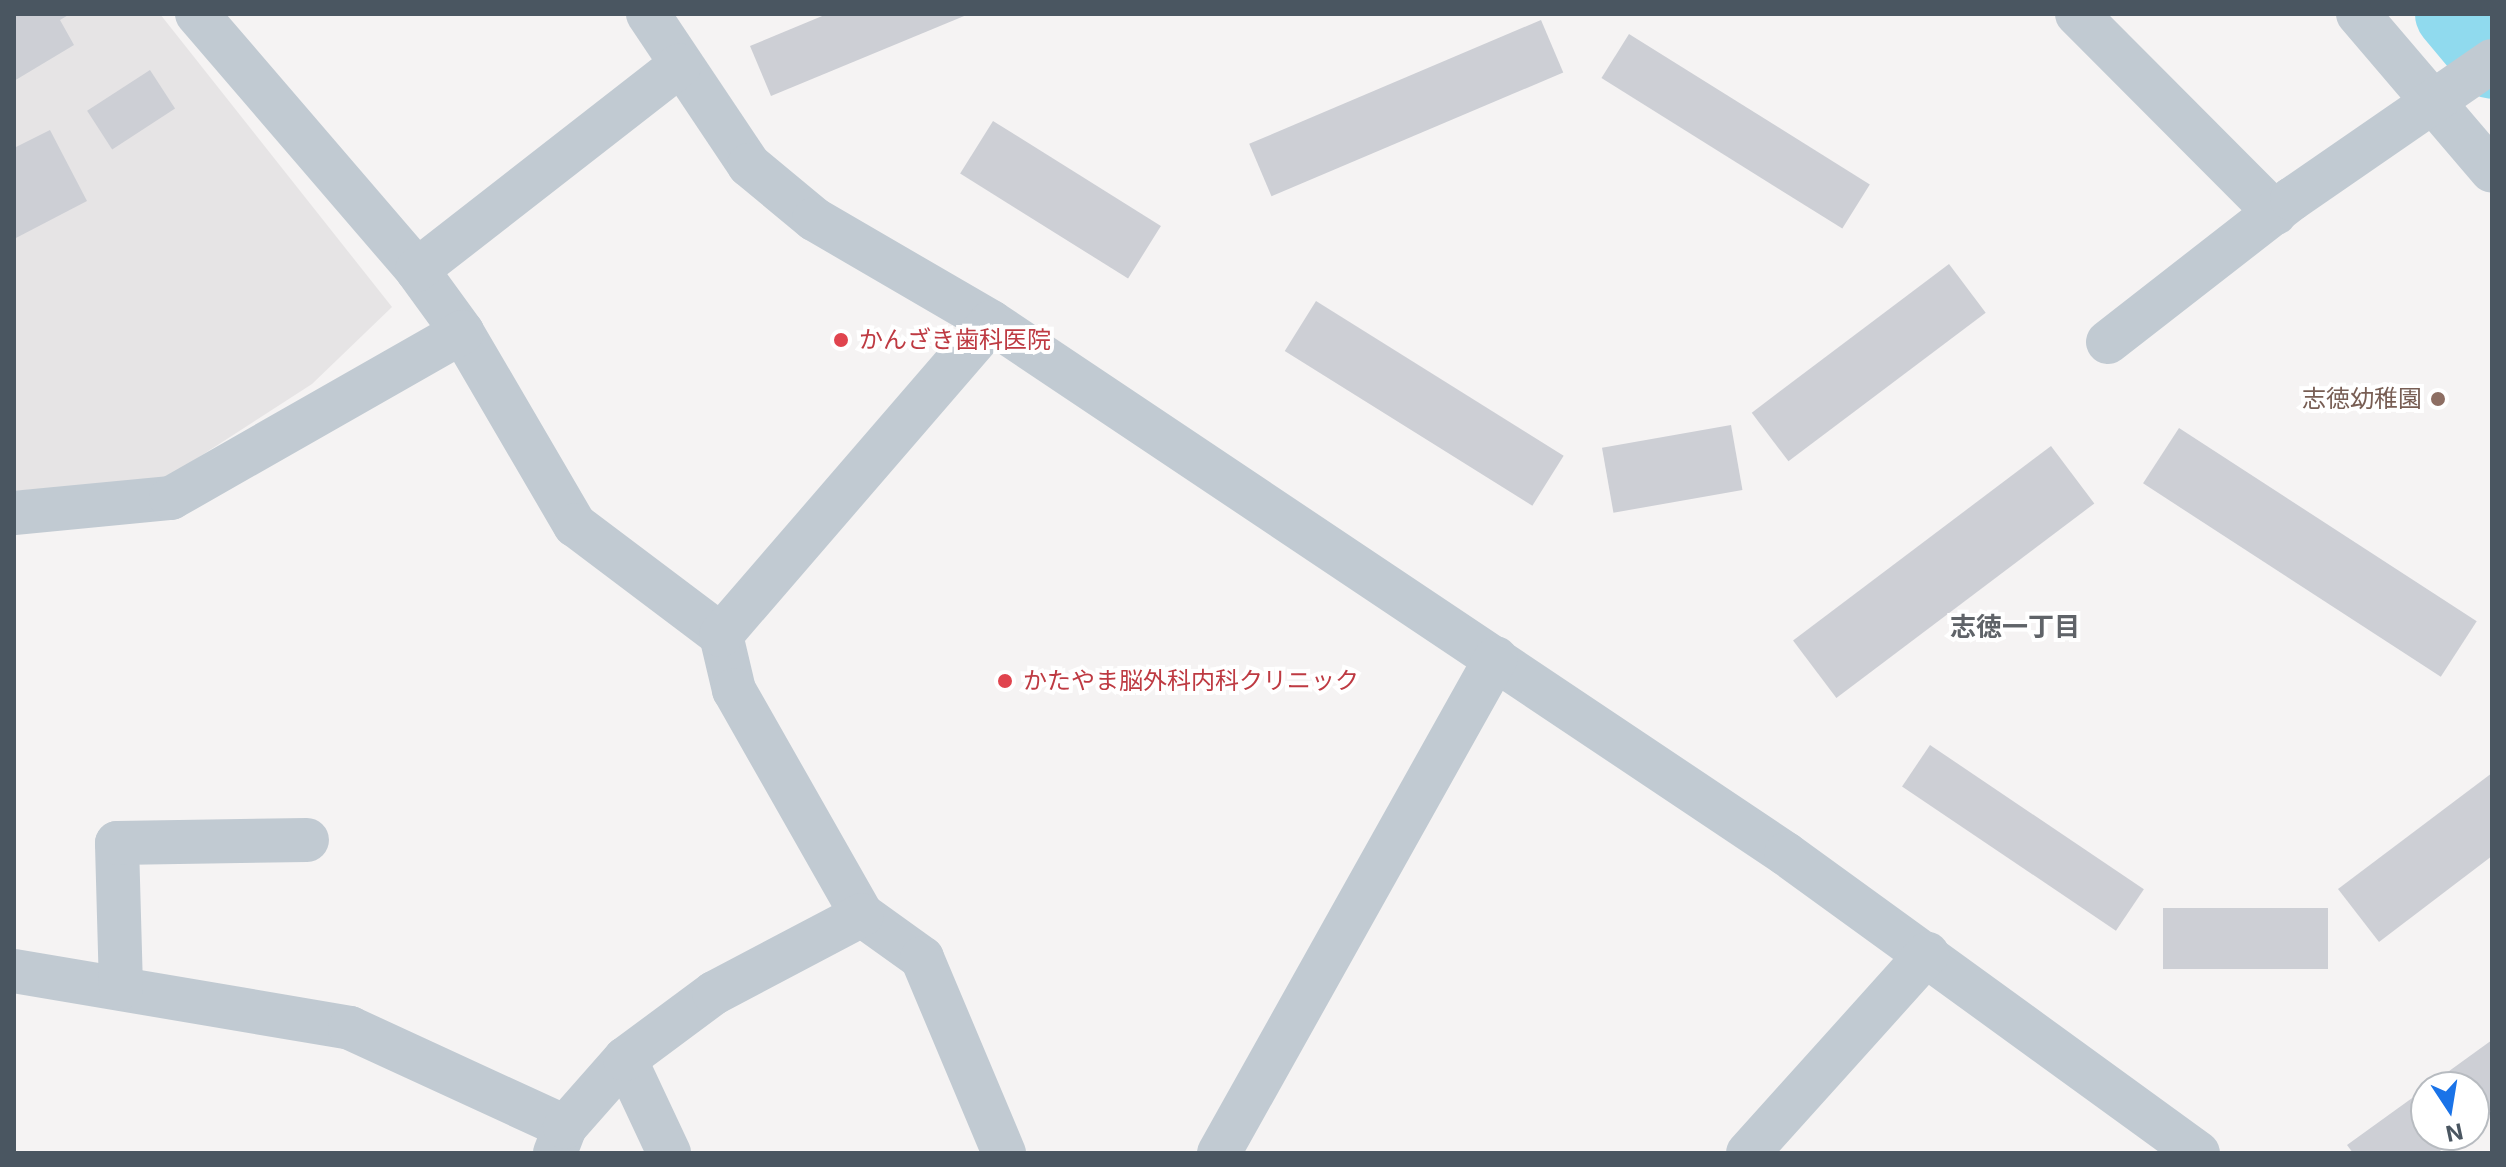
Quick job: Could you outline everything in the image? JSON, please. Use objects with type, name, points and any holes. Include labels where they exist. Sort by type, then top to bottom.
[{"type":"street","points":[[197,14],[417,270],[462,332],[575,525],[721,635],[734,690],[862,915],[922,958],[1004,1153]]},
{"type":"street","points":[[648,14],[749,165],[814,219],[991,322],[1496,658],[1927,954],[2198,1153]]},
{"type":"street","points":[[2077,14],[2275,213]]},
{"type":"street","points":[[2358,14],[2492,171]]},
{"type":"street","points":[[2108,342],[2275,213],[2492,61]]},
{"type":"street","points":[[417,270],[680,65]]},
{"type":"street","points":[[721,635],[991,322]]},
{"type":"street","points":[[14,513],[171,498],[462,332]]},
{"type":"street","points":[[1219,1153],[1496,658]]},
{"type":"street","points":[[121,988],[117,843],[307,840]]},
{"type":"street","points":[[14,971],[350,1028],[560,1140],[625,1059],[714,993],[862,915]]},
{"type":"street","points":[[1748,1153],[1927,954]]},
{"type":"street","points":[[625,1059],[669,1153]]},
{"type":"shaded area","points":[[14,14],[160,14],[392,307],[312,384],[165,479],[14,491]]},
{"type":"building","points":[[14,14],[70,14],[60,20],[74,45],[14,81]]},
{"type":"building","points":[[827,14],[969,14],[771,96],[750,46]]},
{"type":"building","points":[[1541,20],[1563,72],[1271,196],[1249,144]]},
{"type":"building","points":[[1629,34],[1870,184],[1842,229],[1601,78]]},
{"type":"building","points":[[150,70],[175,109],[112,149],[87,111]]},
{"type":"building","points":[[993,121],[1161,226],[1128,279],[960,174]]},
{"type":"building","points":[[50,130],[87,201],[14,239],[14,148]]},
{"type":"building","points":[[1949,264],[1986,313],[1788,461],[1752,413]]},
{"type":"building","points":[[1316,301],[1564,456],[1532,506],[1285,351]]},
{"type":"building","points":[[1731,425],[1742,490],[1613,513],[1602,448]]},
{"type":"building","points":[[2179,428],[2477,621],[2441,677],[2143,483]]},
{"type":"building","points":[[2051,446],[2094,504],[1836,698],[1793,640]]},
{"type":"building","points":[[1930,745],[2144,889],[2116,931],[1902,786]]},
{"type":"building","points":[[2492,773],[2492,856],[2379,942],[2338,889]]},
{"type":"building","points":[[2163,908],[2328,908],[2328,969],[2163,969]]},
{"type":"building","points":[[2492,1040],[2492,1113],[2490,1114],[2490,1071],[2449,1071]]},
{"type":"building","points":[[2410,1100],[2410,1151],[2440,1151],[2353,1153],[2347,1145]]},
{"type":"waterway","points":[[2452,14],[2492,62]]},
{"type":"place","name":"かんざき歯科医院","points":[[841,340]]},
{"type":"place","name":"志徳幼稚園","points":[[2438,399]]},
{"type":"place","name":"かたやま脳外科内科クリニック","points":[[1005,681]]},
{"type":"district","name":"志徳一丁目","points":[[2015,627]]}]
